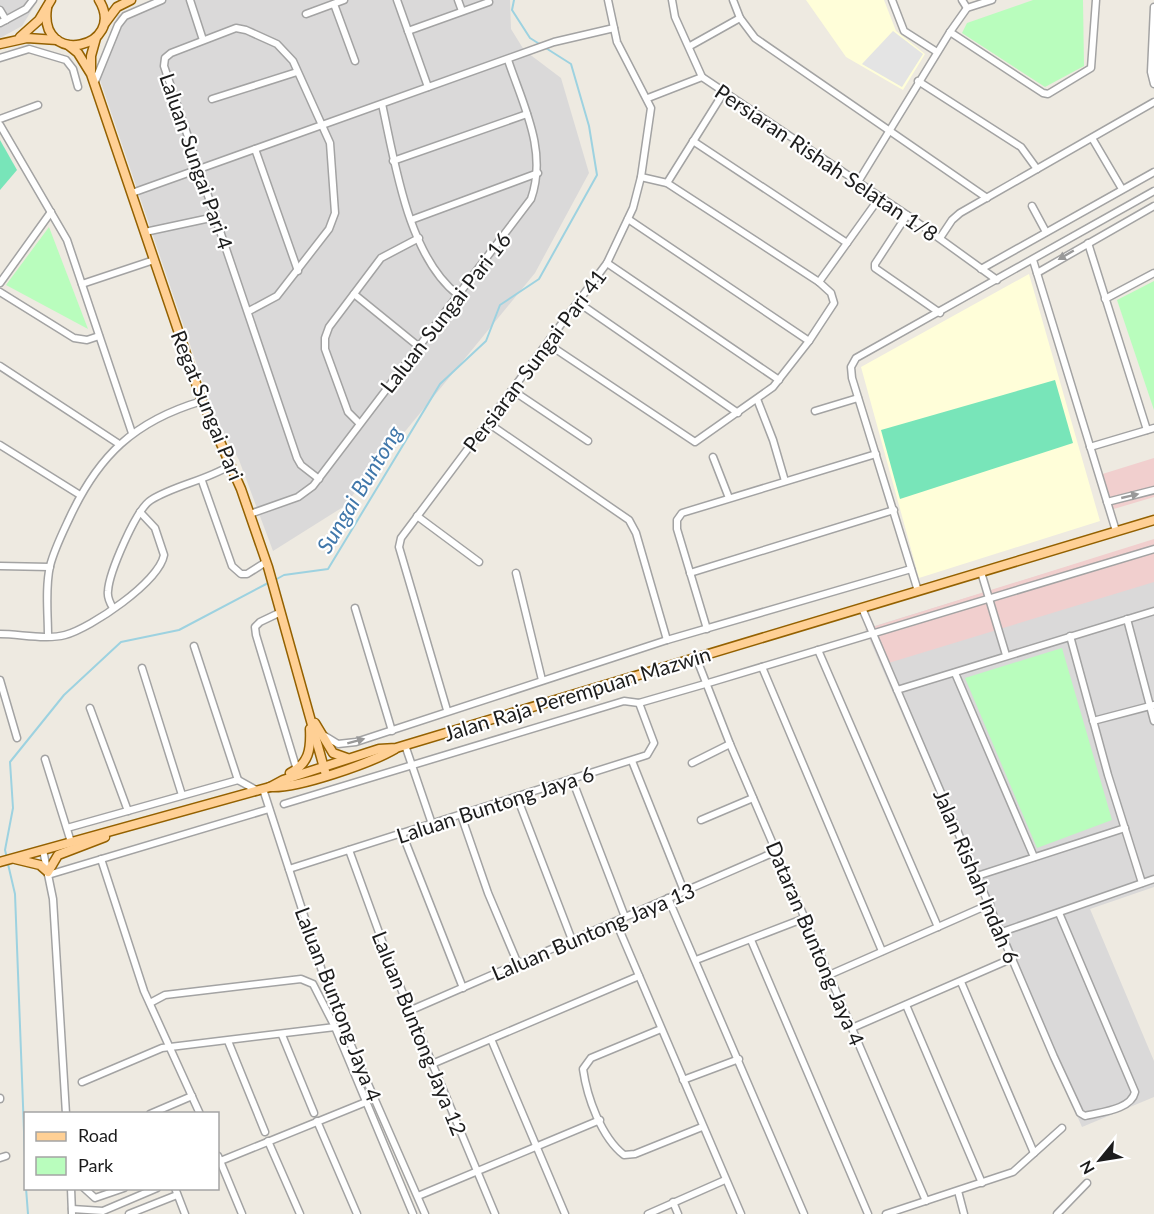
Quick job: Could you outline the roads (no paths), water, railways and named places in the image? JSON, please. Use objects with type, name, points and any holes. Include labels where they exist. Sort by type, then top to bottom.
[{"type":"main road","points":[[99,0],[104,11],[102,29]]},
{"type":"main road","points":[[91,74],[90,64],[96,38],[111,13],[131,0]]},
{"type":"main road","points":[[17,39],[33,28],[49,4]]},
{"type":"main road","points":[[49,4],[47,26],[58,40]]},
{"type":"main road","points":[[0,44],[17,39],[39,37],[58,40],[68,45],[83,45],[96,38]]},
{"type":"main road","name":"Regat Sungai Pari","points":[[68,45],[78,53],[91,74],[202,401],[250,514],[282,612],[325,771]]},
{"type":"main road","name":"Jalan Raja Perempuan Mazwin","points":[[325,771],[379,749],[401,747],[1154,520]]},
{"type":"main road","points":[[310,719],[333,753],[346,758],[359,756]]},
{"type":"main road","points":[[0,862],[267,787],[297,770],[308,758],[310,719]]},
{"type":"main road","points":[[267,787],[285,787],[325,771],[381,757],[401,747]]},
{"type":"main road","points":[[13,858],[34,862],[48,873],[58,855],[99,840],[122,828]]},
{"type":"street","points":[[0,10],[3,21],[26,9],[33,0]]},
{"type":"street","points":[[94,84],[118,25],[125,16],[162,0]]},
{"type":"street","points":[[189,0],[203,40]]},
{"type":"street","points":[[306,14],[344,0]]},
{"type":"street","points":[[397,0],[428,87]]},
{"type":"street","points":[[458,0],[462,11]]},
{"type":"street","name":"Persiaran Sungai Pari 41","points":[[447,710],[399,547],[401,538],[579,303],[607,263],[628,219],[641,177],[651,120],[648,98],[622,53],[608,0]]},
{"type":"street","points":[[672,0],[675,17],[702,77]]},
{"type":"street","points":[[733,0],[740,18],[755,38],[987,198]]},
{"type":"street","points":[[892,0],[904,31],[937,52]]},
{"type":"street","points":[[962,0],[967,9]]},
{"type":"street","points":[[858,182],[950,32],[967,9],[992,0]]},
{"type":"street","points":[[950,32],[1043,93],[1048,94],[1091,68],[1096,0]]},
{"type":"street","points":[[408,31],[489,2]]},
{"type":"street","points":[[334,4],[355,61]]},
{"type":"street","points":[[1154,7],[1151,72],[1154,84]]},
{"type":"street","points":[[690,46],[740,18]]},
{"type":"street","name":"Laluan Sungai Pari 4","points":[[249,311],[272,301],[329,230],[335,213],[332,155],[323,125],[297,72],[284,49],[246,30],[236,28],[171,53],[165,58],[164,66],[297,458],[308,471],[319,479]]},
{"type":"street","points":[[132,193],[554,42],[614,28]]},
{"type":"street","points":[[0,58],[29,49],[66,60],[73,69],[78,87]]},
{"type":"street","name":"Laluan Sungai Pari 16","points":[[250,514],[298,497],[319,479],[359,423],[531,199],[538,173],[535,137],[507,60]]},
{"type":"street","name":"Laluan Sungai Pari 4","points":[[212,99],[297,72]]},
{"type":"street","name":"Persiaran Rishah Selatan 1/8","points":[[648,98],[702,77],[880,196],[998,280]]},
{"type":"street","points":[[918,81],[1021,147],[1037,169]]},
{"type":"street","points":[[667,183],[724,92]]},
{"type":"street","points":[[940,238],[952,220],[1154,102]]},
{"type":"street","points":[[382,104],[393,160],[411,220],[442,279],[458,295]]},
{"type":"street","points":[[0,119],[38,105]]},
{"type":"street","points":[[393,160],[527,114]]},
{"type":"street","points":[[0,125],[67,240],[132,433]]},
{"type":"street","points":[[1092,138],[1122,189]]},
{"type":"street","points":[[693,141],[847,243]]},
{"type":"street","points":[[255,149],[298,270]]},
{"type":"street","points":[[981,269],[1154,172]]},
{"type":"street","points":[[411,220],[538,173]]},
{"type":"street","points":[[548,344],[695,442],[757,399],[779,380],[834,303],[831,294],[819,282],[667,183],[641,177]]},
{"type":"street","points":[[918,591],[858,398],[851,367],[856,358],[940,313],[1154,191]]},
{"type":"street","points":[[819,282],[880,196]]},
{"type":"street","points":[[1032,206],[1046,232]]},
{"type":"street","points":[[1037,273],[1154,206]]},
{"type":"street","points":[[0,283],[51,212]]},
{"type":"street","points":[[907,215],[875,264],[875,268],[940,313]]},
{"type":"street","points":[[145,232],[215,217]]},
{"type":"street","points":[[628,219],[809,341]]},
{"type":"street","points":[[359,423],[348,412],[325,349],[329,327],[381,258],[419,238]]},
{"type":"street","points":[[1088,243],[1150,429],[1090,447]]},
{"type":"street","points":[[82,284],[154,260]]},
{"type":"street","points":[[1033,260],[1116,531]]},
{"type":"street","points":[[607,263],[779,380]]},
{"type":"street","points":[[1105,299],[1154,273]]},
{"type":"street","points":[[0,292],[75,338],[87,340],[99,336]]},
{"type":"street","points":[[354,294],[418,346]]},
{"type":"street","points":[[579,303],[738,413]]},
{"type":"street","points":[[0,366],[119,444]]},
{"type":"street","points":[[513,390],[588,441]]},
{"type":"street","points":[[815,411],[858,398]]},
{"type":"street","points":[[757,399],[773,440],[785,481]]},
{"type":"street","points":[[48,636],[50,567],[80,495],[119,444],[132,433],[173,411],[202,401]]},
{"type":"street","points":[[488,423],[629,520],[636,533],[668,640]]},
{"type":"street","points":[[0,445],[80,495]]},
{"type":"street","points":[[707,629],[677,530],[677,520],[682,513],[876,454]]},
{"type":"street","points":[[713,457],[729,498]]},
{"type":"street","points":[[113,608],[108,590],[142,509],[160,496],[202,481],[231,465]]},
{"type":"street","points":[[202,481],[232,566],[241,574],[247,574],[267,565]]},
{"type":"street","points":[[1107,502],[1154,490]]},
{"type":"street","points":[[0,634],[66,635],[138,591],[163,564],[164,555],[158,534],[142,509]]},
{"type":"street","points":[[690,573],[894,510]]},
{"type":"street","points":[[417,516],[479,562]]},
{"type":"street","points":[[284,804],[413,767],[624,701],[639,703],[705,684],[1152,549]]},
{"type":"street","points":[[0,566],[50,567]]},
{"type":"street","points":[[322,734],[342,745],[668,640],[911,569]]},
{"type":"street","points":[[981,572],[1006,655]]},
{"type":"street","points":[[516,573],[542,680]]},
{"type":"street","points":[[355,608],[392,730]]},
{"type":"street","name":"Jalan Rishah Indah 6","points":[[862,608],[1080,1113],[1085,1116],[1127,1104],[1135,1092],[1059,913]]},
{"type":"street","points":[[897,690],[1154,611]]},
{"type":"street","points":[[282,612],[260,621],[255,627],[297,770]]},
{"type":"street","points":[[1126,619],[1152,706],[1154,721]]},
{"type":"street","points":[[1070,636],[1142,883]]},
{"type":"street","points":[[194,646],[238,780]]},
{"type":"street","points":[[818,650],[938,927]]},
{"type":"street","name":"Dataran Buntong Jaya 4","points":[[696,657],[730,744],[926,1201]]},
{"type":"street","points":[[762,667],[882,951]]},
{"type":"street","points":[[142,668],[182,795]]},
{"type":"street","points":[[955,673],[1034,857]]},
{"type":"street","points":[[0,680],[17,738]]},
{"type":"street","name":"Laluan Buntong Jaya 6","points":[[289,869],[647,755],[654,743],[639,703]]},
{"type":"street","points":[[1093,721],[1152,706]]},
{"type":"street","points":[[90,708],[128,811]]},
{"type":"street","points":[[692,764],[730,744]]},
{"type":"street","points":[[401,747],[413,767],[432,824]]},
{"type":"street","points":[[45,759],[71,842]]},
{"type":"street","points":[[632,761],[684,891]]},
{"type":"street","points":[[572,779],[625,917]]},
{"type":"street","points":[[67,828],[238,780],[267,787]]},
{"type":"street","name":"Laluan Buntong Jaya 4","points":[[267,787],[269,809],[322,970],[347,1036],[425,1214]]},
{"type":"street","points":[[517,797],[572,940]]},
{"type":"street","points":[[701,820],[753,798]]},
{"type":"street","points":[[48,873],[269,809]]},
{"type":"street","points":[[461,815],[488,893],[518,964]]},
{"type":"street","points":[[978,876],[1125,828]]},
{"type":"street","points":[[402,833],[462,988]]},
{"type":"street","points":[[43,850],[53,899],[66,1112]]},
{"type":"street","name":"Laluan Buntong Jaya 12","points":[[350,850],[409,1011],[495,1214]]},
{"type":"street","name":"Laluan Buntong Jaya 13","points":[[409,1011],[777,851]]},
{"type":"street","points":[[101,859],[150,1003],[200,1112]]},
{"type":"street","points":[[1002,932],[1154,879]]},
{"type":"street","points":[[668,898],[804,1214]]},
{"type":"street","points":[[829,975],[990,904]]},
{"type":"street","points":[[696,960],[805,918]]},
{"type":"street","points":[[615,922],[741,1214]]},
{"type":"street","points":[[751,940],[868,1214]]},
{"type":"street","points":[[852,1028],[1013,958]]},
{"type":"street","points":[[432,1064],[639,976]]},
{"type":"street","points":[[150,1003],[165,995],[301,979],[313,984],[320,993],[335,1027],[413,1214]]},
{"type":"street","points":[[961,982],[1034,1153]]},
{"type":"street","points":[[906,1005],[982,1183]]},
{"type":"street","points":[[82,1082],[153,1050],[335,1027]]},
{"type":"street","points":[[661,1029],[591,1058],[582,1069],[600,1120],[614,1146],[624,1155],[635,1154],[702,1127]]},
{"type":"street","points":[[282,1035],[314,1113]]},
{"type":"street","points":[[491,1040],[565,1214]]},
{"type":"street","points":[[228,1041],[265,1132]]},
{"type":"street","points":[[683,1080],[739,1059]]},
{"type":"street","points":[[152,1112],[192,1096]]},
{"type":"street","points":[[219,1159],[366,1102]]},
{"type":"street","points":[[418,1196],[600,1120]]},
{"type":"street","points":[[317,1121],[357,1214]]},
{"type":"street","points":[[886,1214],[1013,1172],[1062,1128]]},
{"type":"street","points":[[268,1141],[300,1214]]},
{"type":"street","points":[[219,1161],[242,1214]]},
{"type":"street","points":[[648,1214],[725,1180]]},
{"type":"street","points":[[1057,1214],[1087,1183]]},
{"type":"street","points":[[71,1190],[72,1211],[103,1210],[152,1190]]},
{"type":"street","points":[[86,1190],[94,1198],[118,1190]]},
{"type":"street","points":[[958,1191],[964,1214]]},
{"type":"street","points":[[129,1214],[176,1192],[185,1214]]},
{"type":"street","points":[[673,1203],[678,1214]]},
{"type":"waterway","name":"Sungai Buntong","points":[[275,580],[284,575],[328,569],[440,384],[486,341],[500,305],[539,279],[597,175],[589,126],[571,64],[530,38],[512,10],[514,0]]},
{"type":"waterway","name":"Sungai Buntong","points":[[7,858],[5,850],[13,808],[10,762],[64,695],[121,642],[179,630],[270,582]]},
{"type":"waterway","name":"Sungai Buntong","points":[[8,864],[15,894],[24,1131]]},
{"type":"waterway","name":"Sungai Buntong","points":[[26,1190],[28,1214]]}]
